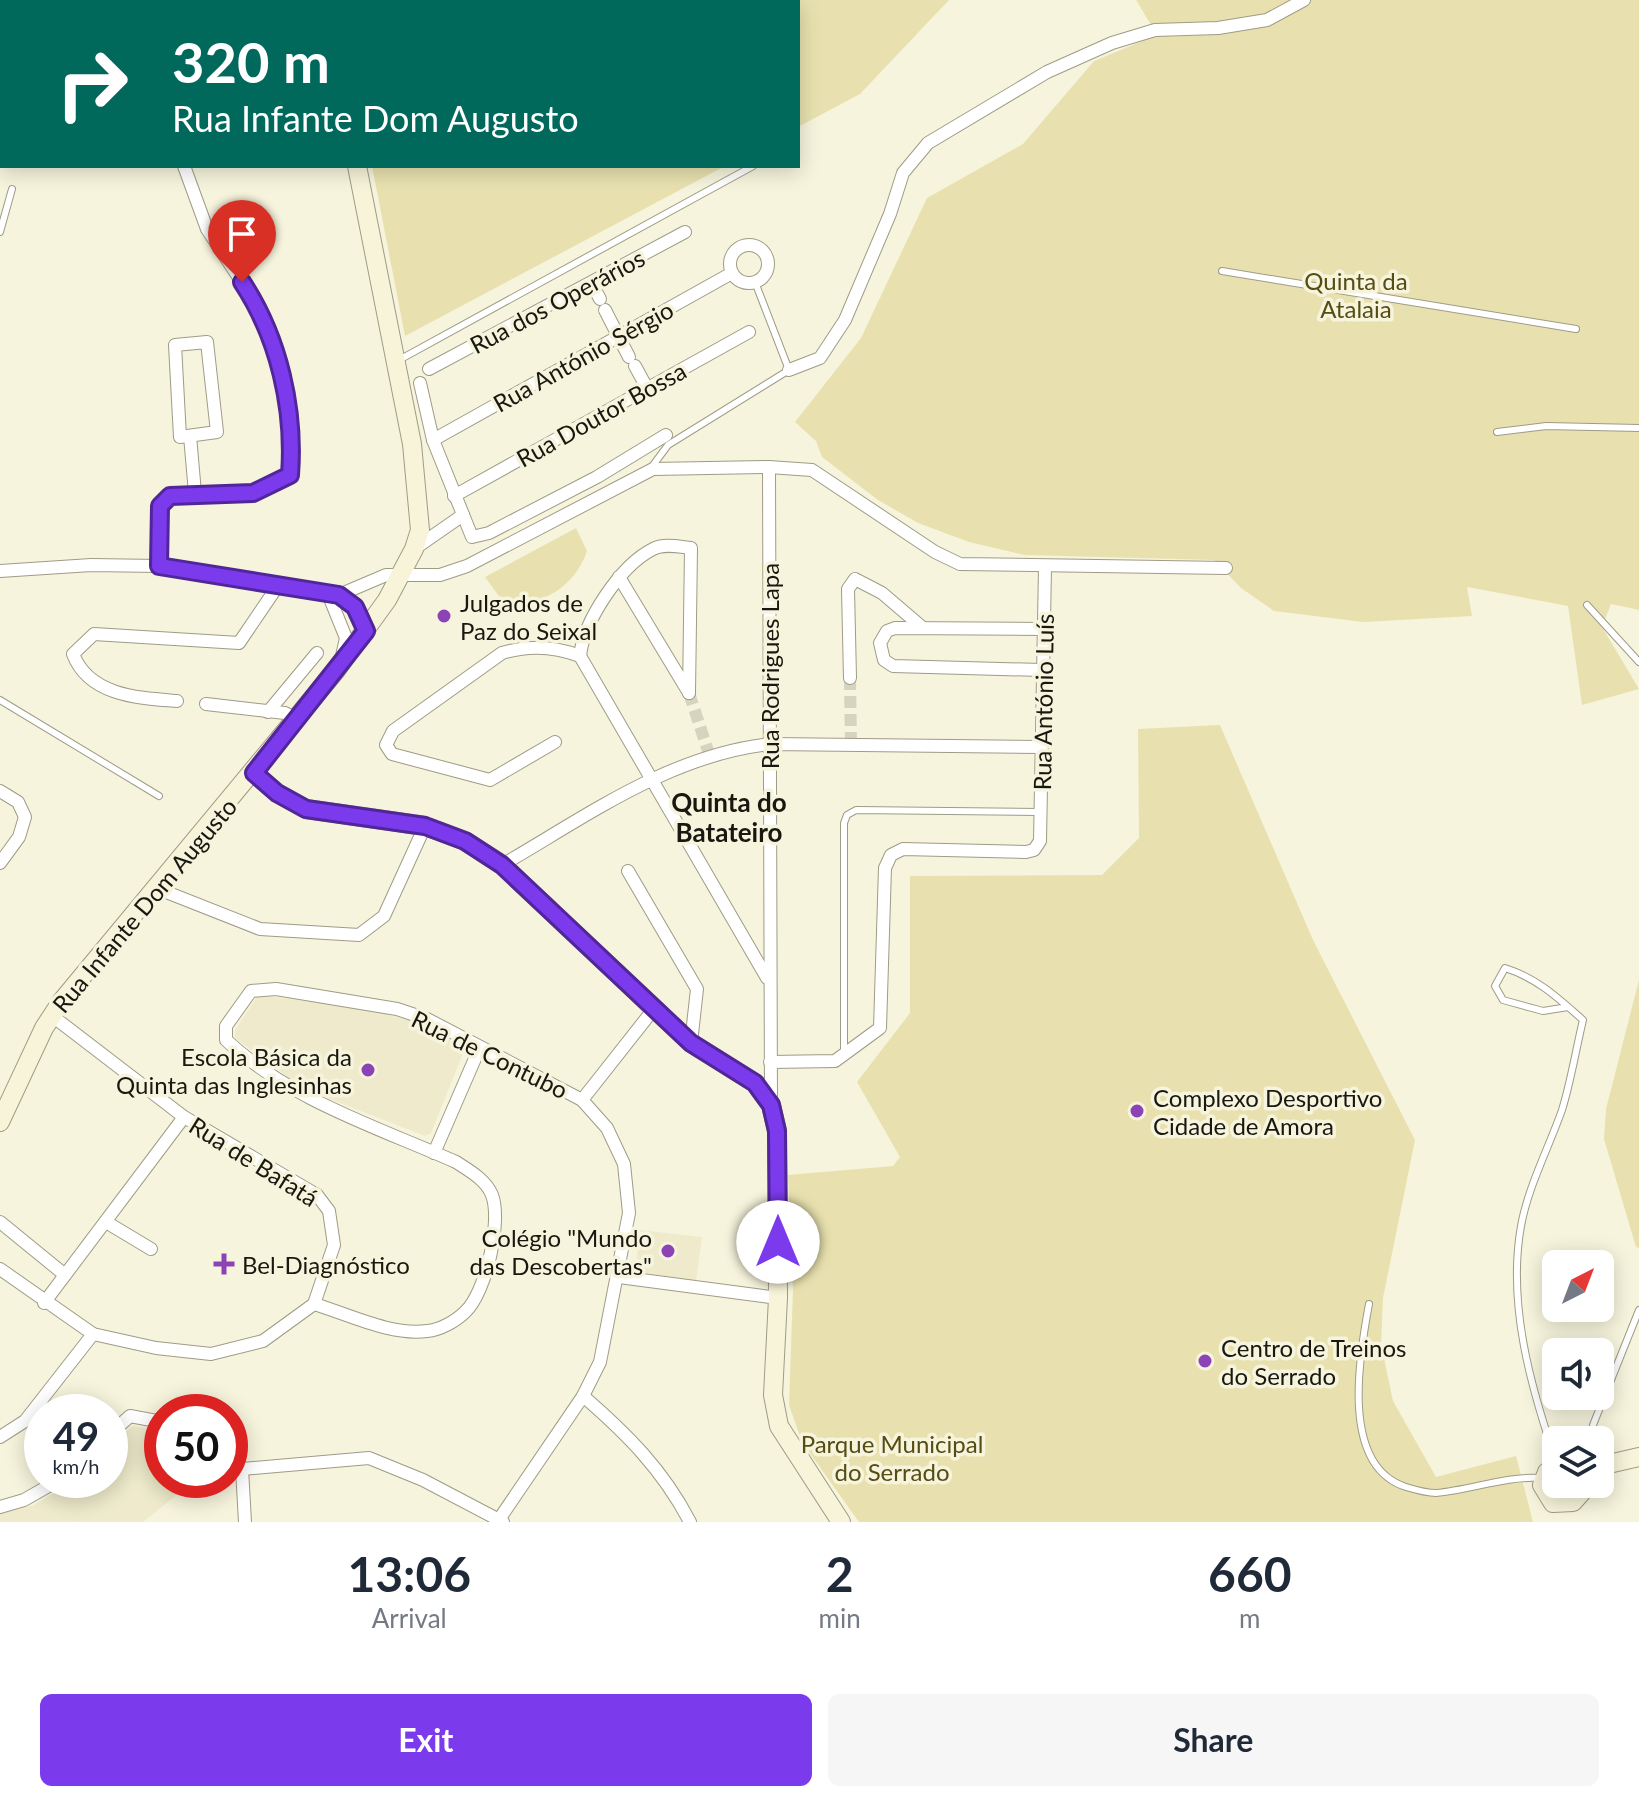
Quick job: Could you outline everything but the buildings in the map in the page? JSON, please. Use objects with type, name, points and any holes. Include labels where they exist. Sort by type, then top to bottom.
[{"type":"main road","name":"Rua Infante Dom Augusto","points":[[0,1122],[51,1015],[337,669],[404,573],[414,549],[420,530],[418,493],[357,168]]},
{"type":"main road","points":[[254,773],[277,793],[306,809],[425,826],[465,841],[502,865],[691,1043],[755,1083],[771,1105],[777,1131],[778,1298],[773,1395],[779,1426],[841,1522]]},
{"type":"main road","points":[[1614,1463],[1639,1457]]},
{"type":"main road","points":[[1560,1513],[1578,1498]]},
{"type":"street","points":[[789,370],[820,358],[845,320],[890,214],[903,173],[928,143],[1047,72],[1112,43],[1155,30],[1218,28],[1267,20],[1304,0]]},
{"type":"street","points":[[159,566],[160,506],[170,496],[253,493],[290,475],[293,441],[275,346],[259,308],[207,229],[185,168]]},
{"type":"street","name":"Rua dos Operários","points":[[429,369],[685,232]]},
{"type":"street","name":"Rua António Sérgio","points":[[433,440],[732,273],[733,254],[743,246],[756,247],[766,256],[767,268],[755,282]]},
{"type":"street","points":[[732,273],[744,282],[755,282]]},
{"type":"street","points":[[592,284],[647,388]]},
{"type":"street","name":"Rua Doutor Bossa","points":[[454,496],[749,332]]},
{"type":"street","points":[[207,342],[217,432],[190,436],[180,437],[175,345],[207,342]]},
{"type":"street","points":[[420,383],[433,440],[472,537],[489,533],[597,477],[666,435]]},
{"type":"street","points":[[190,436],[195,493]]},
{"type":"street","points":[[334,595],[386,575],[440,575],[467,566],[580,510],[649,471],[769,467],[812,470],[952,561],[1045,567],[1226,568]]},
{"type":"street","name":"Rua Rodrigues Lapa","points":[[769,467],[771,1105]]},
{"type":"street","points":[[414,549],[463,515]]},
{"type":"street","points":[[580,656],[583,637],[619,577],[653,549],[691,548],[689,693],[619,577]]},
{"type":"street","points":[[0,571],[41,571],[91,565],[159,566],[279,584],[334,595],[355,607],[366,631]]},
{"type":"street","name":"Rua António Luís","points":[[844,1054],[878,1030],[882,1022],[885,868],[891,855],[903,849],[1026,852],[1034,850],[1042,836],[1041,670],[1045,567]]},
{"type":"street","points":[[850,678],[848,589],[855,579],[882,593],[923,628]]},
{"type":"street","points":[[177,701],[123,697],[79,670],[73,654],[94,634],[239,643],[279,584]]},
{"type":"street","points":[[334,595],[346,638],[337,669]]},
{"type":"street","points":[[340,617],[366,631]]},
{"type":"street","points":[[1041,670],[897,667],[884,660],[880,643],[887,631],[895,628],[1043,629]]},
{"type":"street","points":[[555,742],[490,780],[392,754],[386,745],[393,731],[502,653],[522,648],[558,648],[580,656],[769,981]]},
{"type":"street","points":[[268,712],[317,653]]},
{"type":"street","points":[[206,704],[285,713],[295,718]]},
{"type":"street","points":[[502,865],[652,777],[736,748],[770,744],[1041,747]]},
{"type":"street","points":[[0,791],[18,802],[25,817],[19,837],[0,863]]},
{"type":"street","points":[[156,888],[260,929],[359,935],[384,916],[425,826]]},
{"type":"street","points":[[628,871],[697,989],[691,1043]]},
{"type":"street","name":"Rua de Contubo","points":[[314,1304],[386,1326],[427,1331],[448,1324],[468,1310],[483,1276],[497,1217],[492,1194],[477,1176],[434,1153],[300,1093],[249,1061],[226,1040],[226,1026],[251,991],[276,989],[397,1009],[427,1019],[582,1100],[607,1128],[624,1164],[629,1213],[619,1277],[600,1362],[583,1396],[502,1520]]},
{"type":"street","points":[[582,1100],[653,1010]]},
{"type":"street","name":"Rua de Bafatá","points":[[51,1015],[184,1117],[317,1195],[329,1211],[334,1245],[314,1304]]},
{"type":"street","points":[[434,1153],[480,1047]]},
{"type":"street","points":[[770,1062],[830,1063],[844,1054]]},
{"type":"street","points":[[44,1303],[184,1117]]},
{"type":"street","points":[[0,1222],[65,1275]]},
{"type":"street","points":[[106,1222],[151,1249]]},
{"type":"street","points":[[2,1275],[93,1334],[156,1348],[211,1354],[263,1341],[314,1304]]},
{"type":"street","points":[[619,1277],[778,1298]]},
{"type":"street","points":[[0,1437],[25,1421],[93,1334]]},
{"type":"street","points":[[583,1396],[641,1447],[673,1488],[690,1522]]},
{"type":"street","points":[[248,1468],[369,1458],[502,1520]]},
{"type":"street","points":[[0,1507],[28,1498]]},
{"type":"street","points":[[244,1498],[245,1522]]},
{"type":"lane","points":[[396,362],[749,168]]},
{"type":"lane","points":[[0,232],[12,189]]},
{"type":"lane","points":[[1222,271],[1576,329]]},
{"type":"lane","points":[[649,471],[668,445],[789,370],[755,282]]},
{"type":"lane","points":[[1497,432],[1546,426],[1639,428]]},
{"type":"lane","points":[[1587,605],[1639,662]]},
{"type":"lane","points":[[0,700],[159,796]]},
{"type":"lane","points":[[844,1054],[844,823],[847,815],[856,810],[1042,812]]},
{"type":"lane","points":[[1543,1426],[1521,1326],[1518,1267],[1521,1225],[1563,1106],[1583,1020],[1568,1007],[1530,976],[1505,968],[1499,974],[1495,986],[1503,1000],[1543,1011],[1568,1007]]},
{"type":"lane","points":[[1369,1304],[1361,1365],[1361,1426],[1367,1452],[1378,1471],[1397,1484],[1436,1493],[1542,1471]]},
{"type":"lane","points":[[1596,1426],[1639,1310]]},
{"type":"shaded area","name":"Escola Básica da Quinta das Inglesinhas","points":[[257,997],[356,1007],[421,1023],[463,1045],[464,1051],[431,1133],[425,1136],[304,1089],[235,1038],[235,1030]]},
{"type":"shaded area","name":"Colégio \"Mundo das Descobertas\"","points":[[639,1230],[702,1237],[696,1282],[636,1271]]},
{"type":"shaded area","points":[[133,1426],[144,1428],[144,1498],[173,1498],[143,1522],[0,1522],[0,1514],[34,1505],[46,1498],[128,1498],[128,1430]]},
{"type":"green space","points":[[800,0],[949,0],[860,94],[800,126]]},
{"type":"green space","name":"Quinta da Atalaia","points":[[1136,0],[1639,0],[1639,610],[1611,604],[1602,627],[1639,689],[1582,705],[1568,606],[1467,587],[1472,616],[1363,622],[1274,611],[1241,588],[1214,560],[1025,555],[969,542],[918,523],[878,500],[822,457],[816,441],[795,422],[861,338],[927,198],[1023,144],[1094,61],[1157,35]]},
{"type":"green space","points":[[372,168],[721,168],[405,336]]},
{"type":"green space","points":[[576,528],[587,551],[574,575],[553,593],[528,602],[501,599],[485,577]]},
{"type":"green space","name":"Complexo Desportivo Cidade de Amora","points":[[1220,725],[1313,940],[1415,1140],[1383,1298],[1381,1344],[1393,1401],[1436,1477],[1516,1456],[1533,1522],[859,1522],[802,1442],[789,1405],[793,1290],[788,1175],[893,1166],[900,1157],[857,1082],[910,1013],[910,876],[1102,875],[1139,838],[1138,729]]},
{"type":"green space","points":[[1639,980],[1639,1248],[1636,1247],[1604,1139],[1606,1109]]},
{"type":"tunnel","points":[[850,678],[851,745]]},
{"type":"tunnel","points":[[689,693],[710,757]]},
{"type":"place","name":"Julgados de Paz do Seixal","points":[[444,616]]},
{"type":"place","name":"Escola Básica da Quinta das Inglesinhas","points":[[368,1070]]},
{"type":"place","name":"Complexo Desportivo Cidade de Amora","points":[[1137,1111]]},
{"type":"place","name":"Colégio \"Mundo das Descobertas\"","points":[[668,1251]]},
{"type":"place","name":"Bel-Diagnóstico","points":[[224,1264]]},
{"type":"place","name":"Centro de Treinos do Serrado","points":[[1205,1361]]},
{"type":"district","name":"Quinta do Batateiro","points":[[729,817]]},
{"type":"route","points":[[242,282],[259,308],[275,346],[293,441],[290,475],[253,493],[170,496],[160,506],[159,566],[236,576],[329,596],[339,595],[355,607],[366,631],[254,773],[277,793],[306,809],[365,815],[425,826],[465,841],[502,865],[691,1043],[755,1083],[771,1105],[775,1117],[778,1242]]},
{"type":"park label","name":"Parque Municipal do Serrado","points":[[892,1457]]}]
